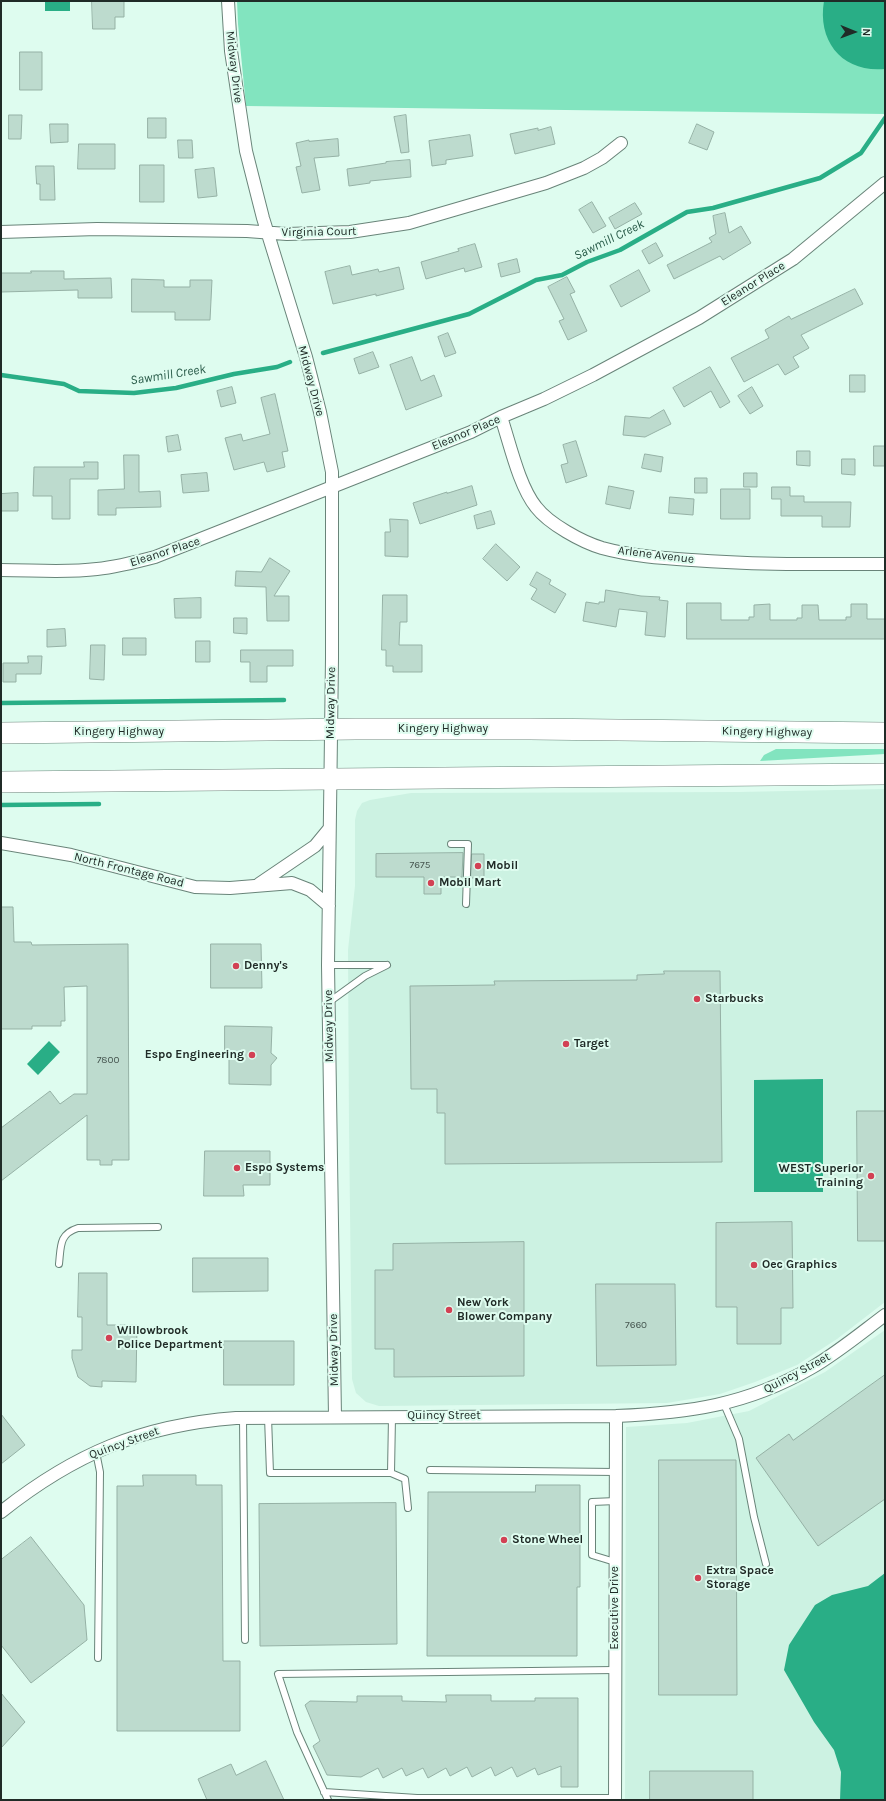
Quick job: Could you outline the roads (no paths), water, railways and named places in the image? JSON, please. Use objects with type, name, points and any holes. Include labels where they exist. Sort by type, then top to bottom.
[{"type":"highway","name":"Kingery Highway","points":[[1,733],[530,729],[885,733]]},
{"type":"highway","points":[[1,782],[885,774]]},
{"type":"street","name":"Midway Drive","points":[[228,1],[231,51],[246,151],[268,232],[306,357],[320,412],[332,472],[328,965],[335,1417]]},
{"type":"street","name":"Virginia Court","points":[[1,232],[97,230],[268,232],[287,234],[350,232],[409,223],[561,178],[575,173],[602,158],[621,143]]},
{"type":"street","name":"Eleanor Place","points":[[1,570],[96,570],[155,557],[471,432],[501,417],[544,400],[593,375],[699,318],[739,294],[793,259],[885,183]]},
{"type":"street","name":"Arlene Avenue","points":[[501,417],[522,482],[536,507],[556,524],[582,540],[602,548],[624,553],[669,559],[735,563],[885,564]]},
{"type":"street","points":[[258,885],[314,846],[330,829]]},
{"type":"street","name":"North Frontage Road","points":[[1,843],[71,855],[195,887],[230,888],[292,883],[310,890],[329,906]]},
{"type":"street","name":"Quincy Street","points":[[1,1512],[51,1476],[96,1452],[135,1436],[166,1428],[213,1420],[268,1417],[616,1416],[679,1413],[724,1404],[753,1395],[787,1381],[811,1368],[834,1354],[885,1315]]},
{"type":"street","name":"Executive Drive","points":[[615,1799],[616,1416]]},
{"type":"lane","points":[[451,844],[468,844],[466,904]]},
{"type":"lane","points":[[328,965],[388,965],[365,976],[329,1002]]},
{"type":"lane","points":[[59,1264],[61,1241],[68,1231],[78,1228],[158,1226]]},
{"type":"lane","points":[[724,1404],[739,1440],[754,1517],[766,1564]]},
{"type":"lane","points":[[268,1417],[270,1474],[391,1473],[405,1479],[408,1508]]},
{"type":"lane","points":[[391,1473],[392,1417]]},
{"type":"lane","points":[[243,1418],[245,1640]]},
{"type":"lane","points":[[96,1452],[100,1472],[98,1658]]},
{"type":"lane","points":[[430,1470],[616,1472]]},
{"type":"lane","points":[[616,1501],[592,1502],[592,1555],[616,1562]]},
{"type":"lane","points":[[328,1800],[297,1732],[278,1674],[615,1670]]},
{"type":"lane","points":[[324,1792],[418,1798],[615,1799]]},
{"type":"waterway","name":"Sawmill Creek","points":[[323,353],[469,314],[536,280],[562,275],[587,262],[620,250],[687,212],[713,208],[820,178],[861,153],[885,118]]},
{"type":"waterway","name":"Sawmill Creek","points":[[1,375],[64,384],[79,391],[134,393],[176,388],[234,374],[277,367],[290,362]]},
{"type":"waterway","points":[[1,703],[284,700]]},
{"type":"waterway","points":[[1,805],[99,804]]},
{"type":"place","name":"Mobil","points":[[478,866]]},
{"type":"place","name":"Mobil Mart","points":[[431,883]]},
{"type":"place","name":"Denny's","points":[[236,966]]},
{"type":"place","name":"Starbucks","points":[[697,999]]},
{"type":"place","name":"Target","points":[[566,1044]]},
{"type":"place","name":"Espo Engineering","points":[[252,1055]]},
{"type":"place","name":"Espo Systems","points":[[237,1168]]},
{"type":"place","name":"WEST Superior Training","points":[[871,1176]]},
{"type":"place","name":"Oec Graphics","points":[[754,1265]]},
{"type":"place","name":"New York Blower Company","points":[[449,1310]]},
{"type":"place","name":"Willowbrook Police Department","points":[[109,1338]]},
{"type":"place","name":"Stone Wheel","points":[[504,1540]]},
{"type":"place","name":"Extra Space Storage","points":[[698,1578]]}]
